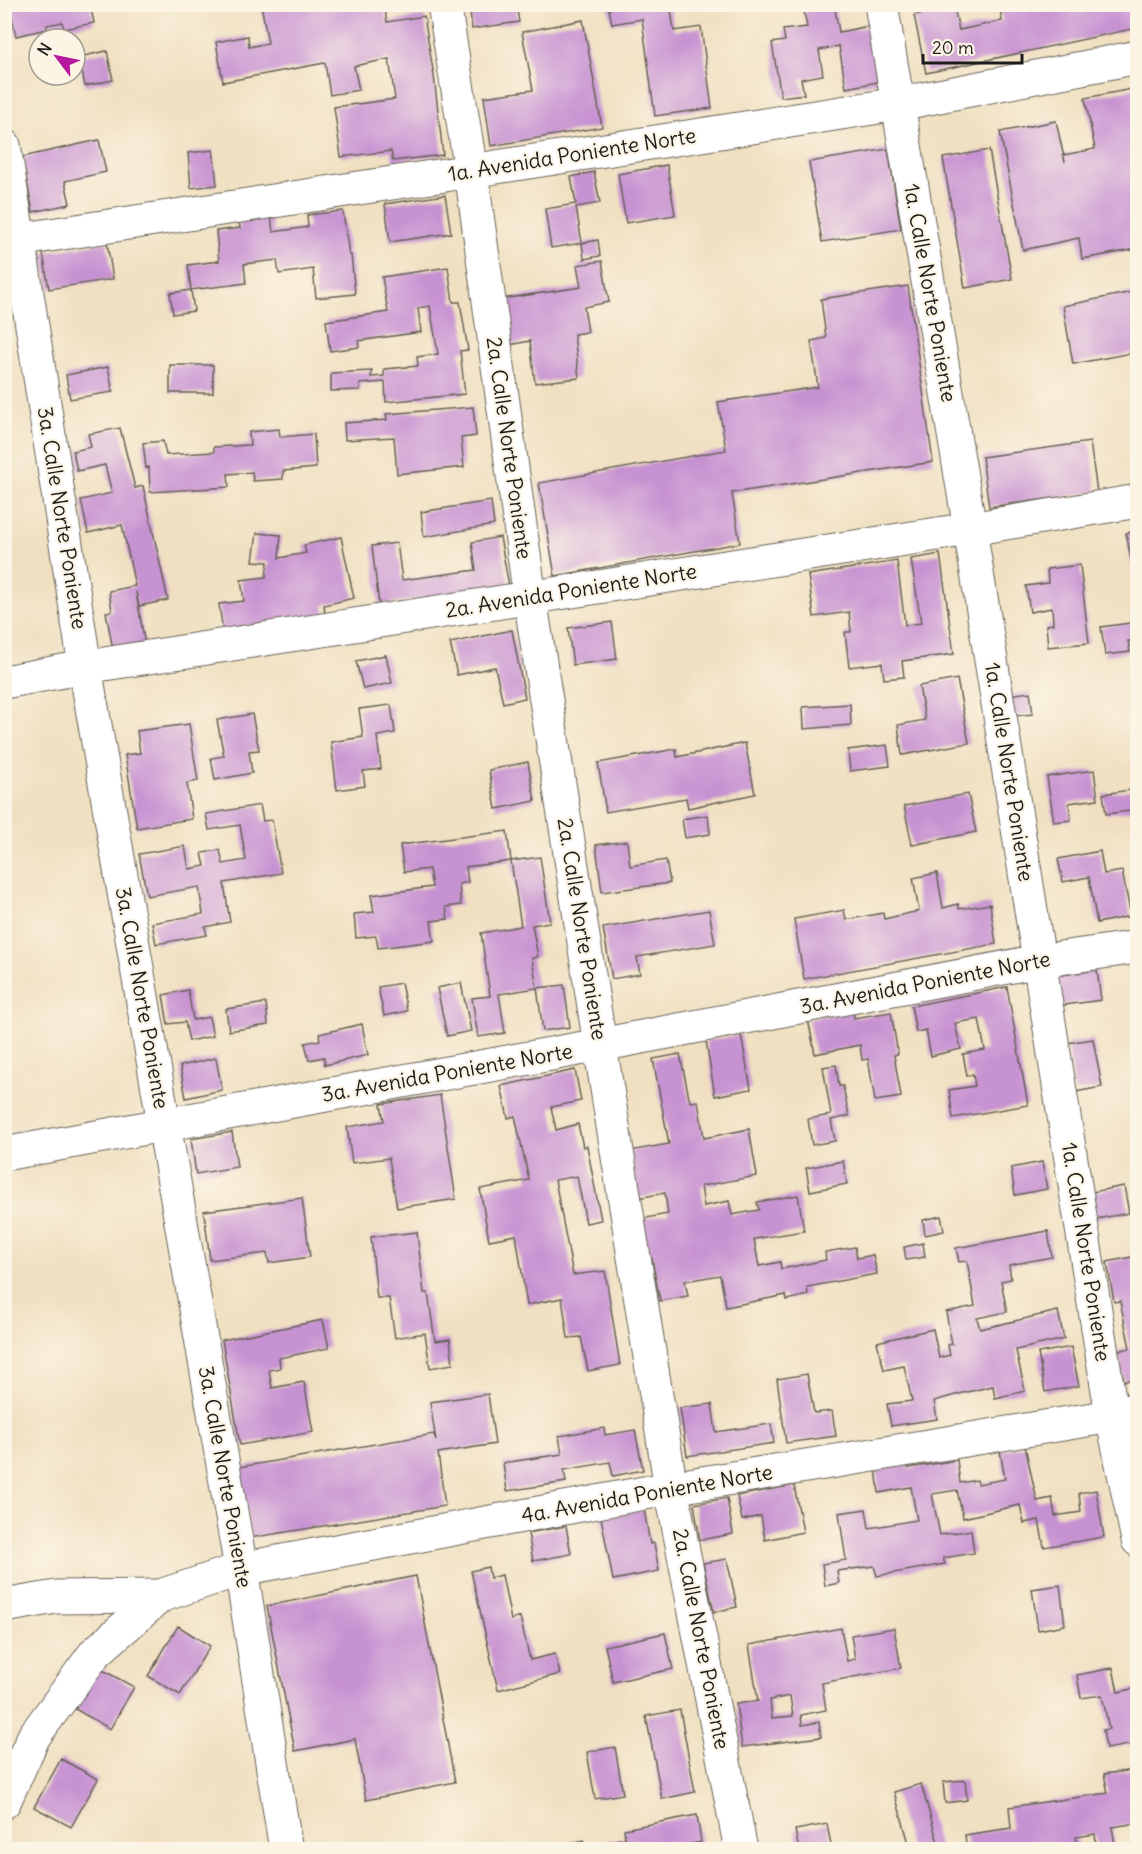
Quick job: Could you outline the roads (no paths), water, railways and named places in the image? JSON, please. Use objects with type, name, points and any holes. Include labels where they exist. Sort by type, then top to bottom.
[{"type":"street","name":"2a. Calle Norte Poniente","points":[[444,4],[471,171],[530,598],[671,1488],[741,1850]]},
{"type":"street","name":"1a. Calle Norte Poniente","points":[[881,4],[1039,961],[1125,1413],[1137,1540]]},
{"type":"street","name":"1a. Avenida Poniente Norte","points":[[12,240],[897,104],[1137,57]]},
{"type":"street","name":"3a. Calle Norte Poniente","points":[[4,145],[12,240],[241,1569],[286,1850]]},
{"type":"street","name":"2a. Avenida Poniente Norte","points":[[4,682],[85,667],[1137,501]]},
{"type":"street","name":"3a. Avenida Poniente Norte","points":[[4,1154],[600,1045],[1039,961],[1137,947]]},
{"type":"street","name":"4a. Avenida Poniente Norte","points":[[159,1596],[241,1569],[671,1488],[1125,1413]]},
{"type":"street","points":[[4,1606],[56,1597],[159,1596]]},
{"type":"street","points":[[4,1802],[14,1767],[95,1653],[159,1596]]}]
